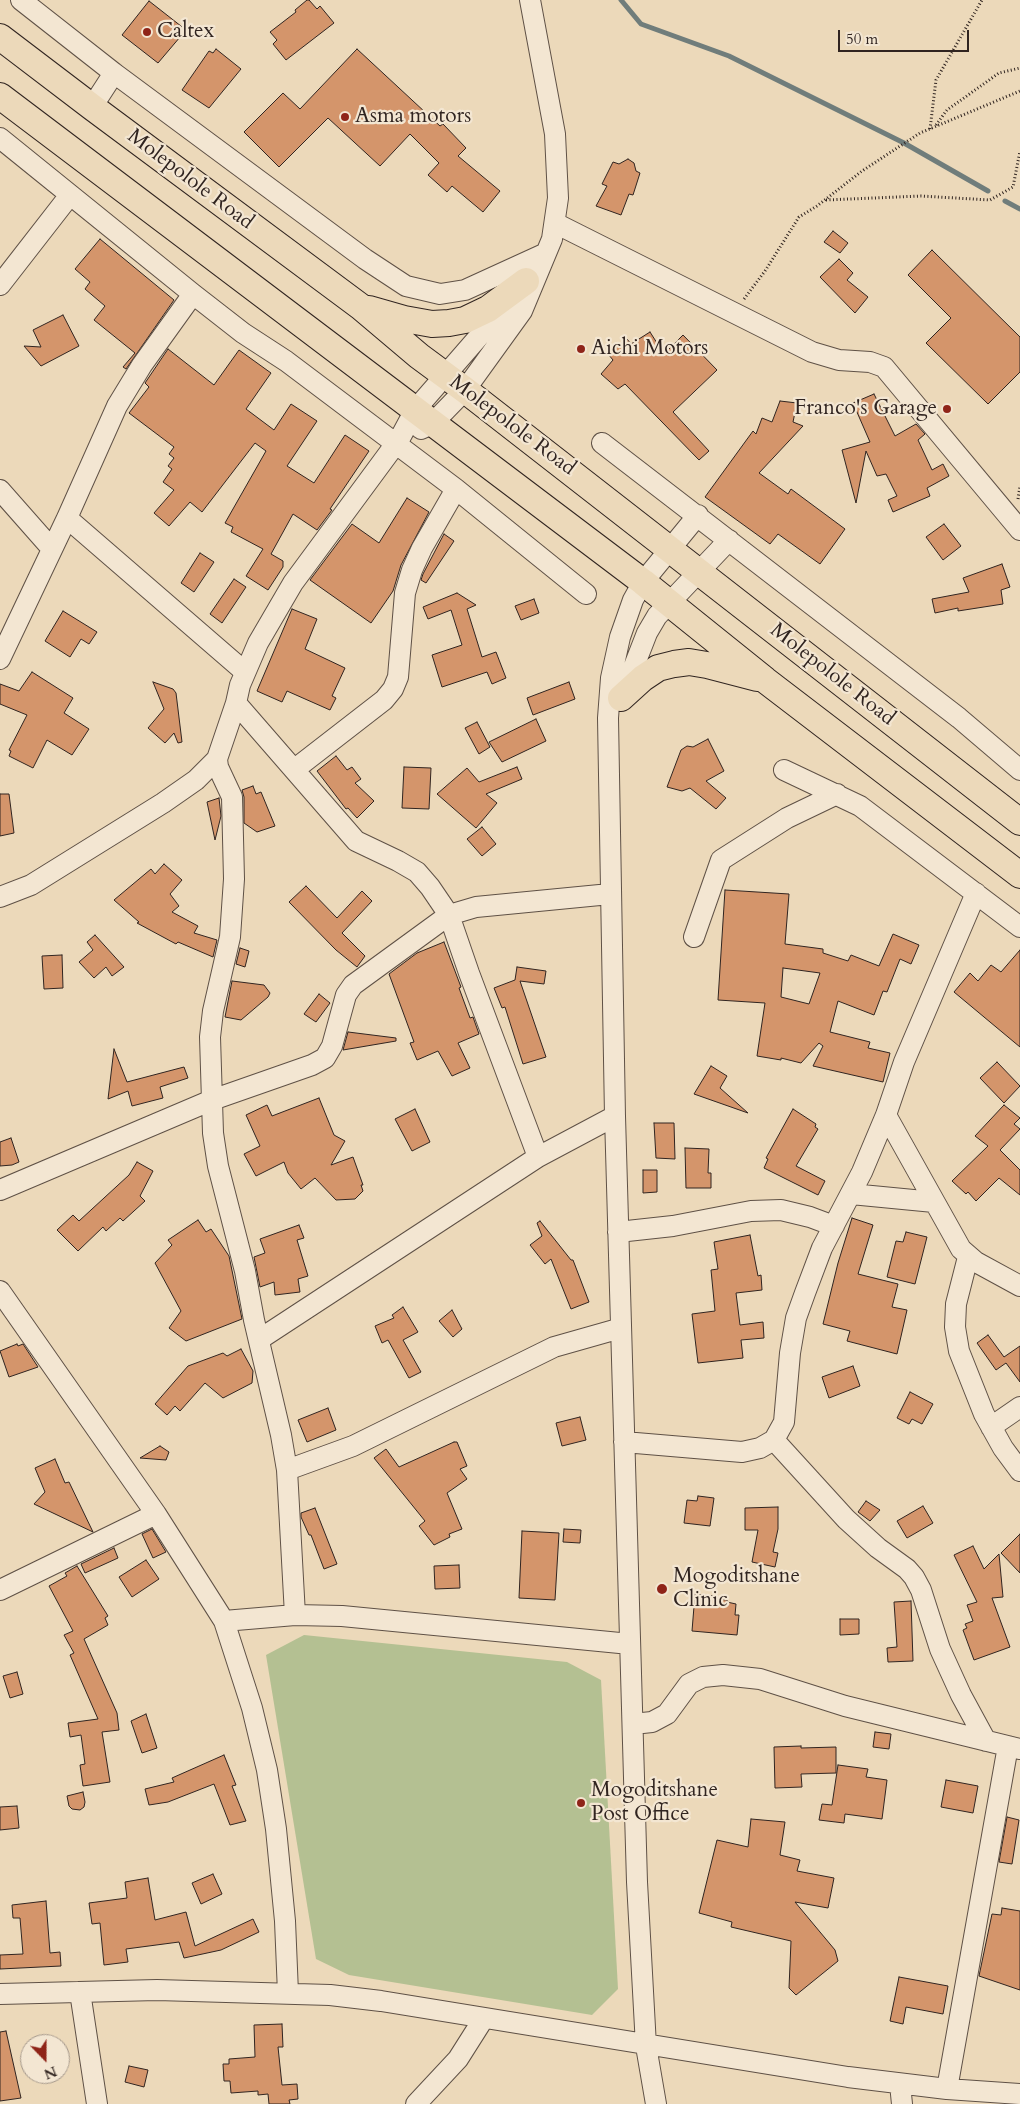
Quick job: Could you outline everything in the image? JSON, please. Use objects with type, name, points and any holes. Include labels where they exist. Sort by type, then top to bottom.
[{"type":"main road","name":"Molepolole Road","points":[[0,37],[361,307],[419,356],[671,549],[1020,822]]},
{"type":"main road","name":"Molepolole Road","points":[[0,96],[643,582],[765,680],[1020,875]]},
{"type":"main road","points":[[361,307],[404,319],[432,324],[465,320],[488,309],[538,267]]},
{"type":"main road","points":[[621,698],[643,678],[658,668],[689,662],[765,680]]},
{"type":"street","points":[[21,0],[114,73],[365,259],[406,286],[440,294],[466,290],[538,267]]},
{"type":"street","points":[[295,1615],[287,1470],[245,1271],[218,1166],[213,1133],[210,1037],[234,910],[232,797],[218,767],[217,759],[236,703],[240,685],[258,643],[296,578],[398,441],[424,417],[455,382],[538,267],[555,223],[558,198],[555,134],[530,0]]},
{"type":"street","points":[[92,107],[114,73]]},
{"type":"street","points":[[0,138],[243,333],[286,361],[398,441],[586,594]]},
{"type":"street","points":[[0,285],[70,195]]},
{"type":"street","points":[[555,223],[812,352],[839,360],[870,362],[884,367],[1020,530]]},
{"type":"street","points":[[0,659],[67,518],[117,406],[142,365],[193,294]]},
{"type":"street","points":[[602,443],[698,515],[959,718],[1020,770]]},
{"type":"street","points":[[0,490],[52,549]]},
{"type":"street","points":[[295,769],[384,700],[393,689],[398,677],[406,593],[412,570],[422,548],[456,490]]},
{"type":"street","points":[[656,2104],[646,2046],[637,1882],[615,1116],[608,718],[611,678],[626,616],[643,582],[698,515]]},
{"type":"street","points":[[67,518],[246,672]]},
{"type":"street","points":[[609,735],[621,698],[647,633],[657,616],[729,540]]},
{"type":"street","points":[[236,703],[356,841],[417,872],[449,915],[468,973],[538,1157]]},
{"type":"street","points":[[0,897],[31,885],[170,799],[196,780],[217,759]]},
{"type":"street","points":[[784,770],[860,806],[1020,927]]},
{"type":"street","points":[[694,937],[721,860],[787,818],[837,794]]},
{"type":"street","points":[[624,1442],[742,1452],[760,1448],[774,1440],[784,1422],[790,1353],[796,1318],[822,1248],[862,1172],[886,1115],[904,1062],[976,893]]},
{"type":"street","points":[[0,1190],[212,1100],[312,1065],[325,1058],[332,1046],[346,996],[353,985],[449,915],[476,907],[610,894]]},
{"type":"street","points":[[886,1115],[952,1235],[968,1257],[1020,1286]]},
{"type":"street","points":[[260,1339],[538,1157],[615,1116]]},
{"type":"street","points":[[851,1194],[934,1202]]},
{"type":"street","points":[[618,1232],[673,1226],[750,1211],[780,1210],[810,1217],[834,1226]]},
{"type":"street","points":[[968,1257],[956,1304],[955,1327],[960,1351],[969,1379],[990,1427],[1020,1471]]},
{"type":"street","points":[[0,1291],[156,1514],[224,1621],[252,1708],[267,1770],[276,1829],[286,1921],[288,1993]]},
{"type":"street","points":[[287,1470],[361,1442],[554,1347],[621,1328]]},
{"type":"street","points":[[990,1427],[1020,1407]]},
{"type":"street","points":[[774,1440],[846,1519],[878,1548],[907,1569],[914,1577],[940,1649],[961,1695],[986,1741]]},
{"type":"street","points":[[0,1590],[156,1514]]},
{"type":"street","points":[[224,1621],[295,1615],[342,1616],[630,1644]]},
{"type":"street","points":[[633,1724],[652,1722],[667,1714],[689,1684],[703,1677],[723,1675],[760,1679],[845,1706],[1014,1748],[947,2089]]},
{"type":"street","points":[[0,1994],[157,1990],[288,1993],[381,2001],[646,2046],[901,2094],[947,2089],[1020,2094]]},
{"type":"street","points":[[80,1992],[97,2104]]},
{"type":"street","points":[[416,2104],[458,2059],[484,2018]]},
{"type":"path","points":[[930,129],[936,80],[982,0]]},
{"type":"path","points":[[934,127],[947,110],[999,73],[1020,68]]},
{"type":"path","points":[[734,313],[765,271],[799,217],[825,200],[862,171],[930,129],[1020,91]]},
{"type":"path","points":[[825,200],[921,196],[990,200],[1013,186],[1020,151]]},
{"type":"green space","points":[[304,1635],[567,1662],[601,1680],[618,1989],[592,2015],[349,1975],[316,1959],[266,1655]]},
{"type":"building","points":[[307,0],[317,9],[320,6],[334,23],[286,60],[273,44],[277,40],[270,32],[296,12],[295,10]]},
{"type":"building","points":[[149,1],[186,30],[158,63],[122,35]]},
{"type":"building","points":[[216,49],[241,69],[209,108],[182,90],[209,51],[213,53]]},
{"type":"building","points":[[357,49],[440,126],[443,124],[466,148],[458,156],[500,191],[483,212],[452,186],[447,192],[428,175],[439,163],[410,134],[380,166],[328,118],[279,167],[244,132],[283,93],[300,109]]},
{"type":"building","points":[[628,159],[634,163],[636,171],[640,173],[633,195],[629,194],[621,215],[596,206],[607,186],[602,184],[613,162],[619,164]]},
{"type":"building","points":[[833,231],[848,243],[840,253],[824,242]]},
{"type":"building","points":[[100,239],[174,300],[126,369],[123,367],[135,353],[94,320],[105,306],[85,289],[90,282],[75,269]]},
{"type":"building","points":[[932,250],[1020,337],[1020,372],[988,404],[926,343],[951,318],[908,275]]},
{"type":"building","points":[[839,259],[853,273],[847,280],[868,297],[855,313],[820,277]]},
{"type":"building","points":[[63,315],[79,346],[41,366],[24,346],[41,347],[33,330]]},
{"type":"building","points":[[650,332],[664,354],[683,335],[717,370],[673,412],[709,451],[699,460],[625,384],[618,389],[601,374],[613,360],[608,354],[627,339],[631,344]]},
{"type":"building","points":[[168,349],[214,385],[239,350],[271,373],[246,409],[274,430],[291,404],[317,421],[287,466],[314,483],[345,435],[369,451],[330,509],[332,510],[317,530],[293,514],[271,554],[283,561],[283,567],[268,590],[246,576],[263,549],[231,532],[233,527],[225,523],[266,451],[255,443],[202,512],[190,502],[169,526],[154,513],[174,490],[163,482],[172,469],[168,466],[174,458],[169,454],[174,447],[129,413],[149,387],[145,383]]},
{"type":"building","points":[[874,394],[895,436],[916,424],[925,434],[918,440],[932,470],[943,464],[949,476],[927,488],[930,496],[893,512],[888,500],[897,496],[886,474],[877,476],[866,451],[856,503],[842,450],[870,442],[853,403]]},
{"type":"building","points":[[780,401],[797,403],[793,422],[803,426],[759,473],[788,494],[791,489],[845,529],[820,564],[778,534],[770,544],[705,497],[753,431],[756,434],[762,418],[772,422]]},
{"type":"building","points":[[407,498],[429,512],[401,565],[393,591],[371,623],[310,580],[352,524],[379,543]]},
{"type":"building","points":[[944,524],[961,546],[943,560],[926,537]]},
{"type":"building","points":[[444,534],[454,541],[426,583],[421,580],[423,574]]},
{"type":"building","points":[[200,553],[214,562],[194,592],[181,583]]},
{"type":"building","points":[[1002,564],[1010,587],[1001,590],[1003,604],[958,611],[958,608],[935,613],[932,599],[969,592],[963,578]]},
{"type":"building","points":[[234,579],[246,587],[222,623],[210,614]]},
{"type":"building","points":[[457,593],[476,605],[467,609],[482,657],[496,652],[506,678],[492,684],[487,672],[442,687],[432,655],[462,645],[451,610],[428,619],[423,607]]},
{"type":"building","points":[[534,599],[539,613],[521,620],[515,606]]},
{"type":"building","points":[[292,609],[317,619],[305,649],[345,668],[332,696],[336,698],[330,710],[287,691],[282,702],[257,691]]},
{"type":"building","points":[[63,611],[97,632],[89,644],[81,639],[70,657],[45,641]]},
{"type":"building","points":[[32,672],[73,698],[64,713],[89,729],[72,755],[47,740],[33,768],[9,756],[11,751],[9,750],[27,715],[0,704],[0,684],[19,691]]},
{"type":"building","points":[[153,682],[173,689],[176,693],[182,742],[178,743],[174,733],[165,743],[148,728],[164,709]]},
{"type":"building","points":[[569,682],[575,699],[533,715],[527,698]]},
{"type":"building","points":[[536,719],[546,741],[502,762],[489,742]]},
{"type":"building","points":[[477,722],[490,747],[479,754],[465,728]]},
{"type":"building","points":[[708,739],[724,771],[706,781],[726,798],[716,809],[690,788],[682,791],[667,787],[681,750],[687,746],[693,747]]},
{"type":"building","points":[[336,756],[347,770],[352,767],[361,779],[355,783],[374,801],[357,818],[348,808],[346,809],[317,771]]},
{"type":"building","points":[[404,767],[431,768],[429,809],[402,808]]},
{"type":"building","points":[[517,767],[522,779],[486,794],[497,803],[476,828],[437,794],[467,768],[479,782]]},
{"type":"building","points":[[253,786],[256,794],[261,792],[275,826],[257,832],[244,823],[244,797],[242,790]]},
{"type":"building","points":[[0,794],[9,794],[14,833],[0,836]]},
{"type":"building","points":[[219,798],[221,816],[215,840],[207,802]]},
{"type":"building","points":[[482,827],[496,844],[482,856],[467,839]]},
{"type":"building","points":[[164,864],[182,880],[170,894],[179,906],[172,912],[198,926],[194,933],[217,940],[213,957],[178,942],[176,944],[137,923],[139,922],[114,900],[151,869],[155,874]]},
{"type":"building","points":[[306,886],[337,918],[362,891],[372,901],[342,933],[365,956],[357,967],[336,950],[289,902]]},
{"type":"building","points":[[725,890],[789,894],[785,944],[823,949],[823,953],[848,961],[851,955],[879,966],[893,934],[919,945],[911,964],[900,959],[887,992],[883,991],[874,1015],[838,1001],[830,1032],[870,1042],[868,1048],[890,1053],[883,1082],[813,1066],[823,1046],[819,1043],[801,1063],[781,1058],[781,1060],[757,1056],[765,1003],[718,1000]],"holes":[[[783,968],[820,973],[809,1004],[781,997]]]},
{"type":"building","points":[[95,935],[124,967],[112,976],[106,967],[94,978],[79,962],[93,950],[87,942]]},
{"type":"building","points":[[444,942],[461,987],[459,988],[470,1018],[473,1017],[479,1034],[458,1043],[470,1068],[452,1076],[438,1051],[417,1060],[410,1043],[414,1042],[389,974],[417,953]]},
{"type":"building","points":[[240,948],[249,951],[245,967],[236,964]]},
{"type":"building","points":[[1020,950],[1020,1047],[954,992],[970,973],[978,981],[991,965],[1001,972]]},
{"type":"building","points":[[62,955],[63,988],[44,989],[42,956]]},
{"type":"building","points":[[517,967],[546,971],[544,984],[520,981],[546,1057],[523,1064],[505,1007],[502,1008],[494,988],[515,980]]},
{"type":"building","points":[[232,981],[264,985],[270,993],[268,997],[241,1020],[225,1017]]},
{"type":"building","points":[[319,994],[330,1003],[316,1022],[304,1014]]},
{"type":"building","points":[[348,1032],[396,1038],[396,1041],[343,1050]]},
{"type":"building","points":[[114,1049],[127,1082],[184,1067],[188,1078],[160,1087],[163,1098],[132,1106],[128,1091],[108,1099]]},
{"type":"building","points":[[997,1062],[1020,1086],[1004,1103],[980,1078]]},
{"type":"building","points":[[711,1066],[727,1076],[720,1088],[748,1113],[694,1094]]},
{"type":"building","points":[[319,1098],[334,1135],[345,1141],[331,1165],[353,1157],[363,1185],[361,1185],[363,1191],[355,1199],[336,1200],[315,1178],[301,1189],[288,1173],[284,1162],[256,1176],[244,1154],[260,1146],[246,1115],[267,1105],[272,1116]]},
{"type":"building","points":[[1004,1105],[1020,1118],[1014,1124],[1020,1129],[1000,1150],[1020,1170],[1020,1195],[999,1178],[976,1201],[968,1192],[966,1194],[952,1181],[988,1146],[975,1136]]},
{"type":"building","points":[[415,1109],[430,1142],[412,1151],[395,1119]]},
{"type":"building","points":[[793,1109],[816,1124],[815,1127],[818,1129],[796,1166],[825,1181],[818,1195],[764,1168],[768,1159],[766,1158]]},
{"type":"building","points":[[654,1123],[674,1123],[675,1159],[656,1158]]},
{"type":"building","points":[[11,1138],[19,1162],[0,1166],[0,1142]]},
{"type":"building","points":[[685,1148],[709,1149],[708,1173],[711,1173],[711,1188],[686,1188]]},
{"type":"building","points":[[137,1162],[153,1171],[140,1196],[145,1201],[123,1221],[120,1218],[106,1231],[103,1227],[78,1251],[57,1230],[73,1215],[79,1221],[129,1175]]},
{"type":"building","points":[[643,1170],[657,1170],[657,1192],[643,1193]]},
{"type":"building","points":[[852,1218],[873,1225],[858,1274],[898,1284],[892,1307],[907,1310],[897,1354],[847,1341],[850,1331],[823,1324],[838,1263]]},
{"type":"building","points":[[198,1220],[206,1232],[211,1229],[229,1256],[242,1319],[186,1341],[169,1328],[181,1311],[155,1263],[172,1245],[168,1240]]},
{"type":"building","points":[[540,1221],[571,1260],[573,1260],[589,1302],[571,1309],[551,1259],[545,1264],[530,1245],[542,1236],[537,1223]]},
{"type":"building","points":[[299,1225],[304,1238],[297,1240],[308,1276],[298,1279],[300,1292],[275,1295],[274,1282],[260,1287],[254,1257],[265,1253],[260,1239]]},
{"type":"building","points":[[906,1232],[927,1237],[915,1284],[887,1277],[896,1241],[903,1242]]},
{"type":"building","points":[[750,1235],[758,1276],[761,1275],[762,1290],[736,1293],[740,1325],[763,1322],[764,1338],[741,1340],[743,1358],[698,1363],[692,1314],[715,1311],[711,1270],[718,1269],[714,1242]]},
{"type":"building","points":[[403,1307],[418,1332],[403,1340],[421,1372],[409,1378],[388,1340],[382,1343],[375,1326],[394,1318],[392,1315]]},
{"type":"building","points":[[452,1310],[462,1329],[453,1337],[439,1321]]},
{"type":"building","points":[[988,1335],[1004,1357],[1020,1346],[1020,1382],[1006,1363],[996,1370],[977,1343]]},
{"type":"building","points":[[17,1344],[18,1346],[23,1344],[38,1367],[9,1377],[0,1351]]},
{"type":"building","points":[[241,1349],[253,1371],[252,1383],[223,1398],[205,1383],[180,1411],[175,1406],[167,1415],[155,1404],[188,1366],[223,1353],[227,1356]]},
{"type":"building","points":[[853,1366],[860,1386],[829,1398],[822,1377]]},
{"type":"building","points":[[910,1392],[933,1404],[922,1424],[912,1419],[909,1424],[897,1418]]},
{"type":"building","points":[[328,1408],[336,1430],[307,1442],[298,1420]]},
{"type":"building","points":[[580,1417],[586,1440],[562,1446],[556,1423]]},
{"type":"building","points":[[457,1442],[467,1466],[460,1469],[467,1479],[447,1493],[462,1529],[449,1534],[450,1537],[434,1545],[419,1526],[425,1521],[374,1458],[386,1449],[399,1467]]},
{"type":"building","points":[[160,1446],[169,1452],[166,1460],[140,1458]]},
{"type":"building","points":[[55,1459],[65,1483],[69,1482],[93,1532],[34,1504],[45,1492],[35,1468]]},
{"type":"building","points":[[698,1496],[714,1498],[710,1526],[684,1523],[687,1500],[697,1501]]},
{"type":"building","points":[[866,1501],[880,1510],[870,1521],[858,1512]]},
{"type":"building","points":[[923,1506],[933,1523],[907,1538],[897,1521]]},
{"type":"building","points":[[778,1507],[778,1529],[773,1552],[778,1553],[775,1567],[752,1562],[758,1530],[745,1530],[745,1508]]},
{"type":"building","points":[[315,1508],[337,1564],[324,1569],[311,1535],[309,1535],[301,1517],[301,1513]]},
{"type":"building","points":[[152,1529],[166,1552],[153,1558],[142,1534]]},
{"type":"building","points":[[564,1529],[581,1530],[580,1543],[563,1542]]},
{"type":"building","points":[[522,1531],[559,1533],[555,1600],[519,1598]]},
{"type":"building","points":[[1020,1534],[1020,1573],[1001,1553]]},
{"type":"building","points":[[973,1546],[984,1569],[999,1554],[1003,1597],[992,1598],[1010,1647],[974,1660],[963,1630],[967,1628],[965,1624],[973,1621],[967,1605],[977,1602],[954,1555]]},
{"type":"building","points":[[114,1548],[118,1558],[85,1573],[81,1564]]},
{"type":"building","points":[[146,1560],[159,1579],[132,1597],[119,1577]]},
{"type":"building","points":[[459,1565],[460,1588],[435,1589],[434,1566]]},
{"type":"building","points":[[77,1566],[108,1616],[105,1618],[108,1625],[84,1639],[117,1713],[119,1730],[102,1732],[110,1782],[83,1786],[80,1765],[85,1764],[81,1735],[70,1737],[68,1723],[98,1719],[70,1655],[74,1653],[64,1635],[73,1631],[49,1586],[67,1576],[65,1573]]},
{"type":"building","points":[[695,1594],[715,1596],[715,1599],[727,1600],[727,1602],[736,1604],[735,1615],[739,1615],[737,1635],[692,1631]]},
{"type":"building","points":[[911,1601],[913,1661],[888,1662],[887,1648],[897,1647],[894,1602]]},
{"type":"building","points":[[840,1619],[859,1619],[859,1634],[840,1635]]},
{"type":"building","points":[[17,1672],[23,1694],[10,1698],[3,1676]]},
{"type":"building","points":[[146,1714],[157,1748],[142,1753],[131,1721]]},
{"type":"building","points":[[875,1732],[891,1734],[889,1749],[873,1747]]},
{"type":"building","points":[[801,1746],[801,1748],[836,1747],[836,1773],[801,1774],[802,1787],[775,1788],[774,1747]]},
{"type":"building","points":[[224,1755],[236,1785],[232,1786],[246,1821],[230,1825],[214,1784],[168,1802],[149,1805],[145,1789],[174,1782],[172,1778]]},
{"type":"building","points":[[838,1765],[868,1769],[866,1777],[887,1780],[882,1819],[845,1814],[844,1823],[819,1820],[822,1804],[832,1805]]},
{"type":"building","points":[[946,1780],[978,1786],[973,1813],[941,1807]]},
{"type":"building","points":[[83,1792],[84,1807],[80,1810],[72,1809],[69,1806],[67,1796]]},
{"type":"building","points":[[17,1806],[19,1828],[0,1830],[0,1807]]},
{"type":"building","points":[[1007,1817],[1019,1820],[1012,1864],[999,1862]]},
{"type":"building","points":[[751,1819],[785,1822],[780,1855],[800,1860],[797,1871],[834,1878],[828,1908],[795,1902],[835,1950],[838,1961],[796,1995],[789,1988],[791,1941],[731,1927],[732,1922],[699,1913],[717,1840],[748,1847]]},
{"type":"building","points":[[213,1874],[222,1894],[201,1904],[192,1883]]},
{"type":"building","points":[[148,1878],[155,1920],[186,1912],[195,1946],[253,1919],[259,1932],[221,1950],[184,1958],[179,1942],[126,1949],[128,1962],[104,1965],[100,1923],[92,1924],[89,1903],[127,1898],[125,1882]]},
{"type":"building","points":[[46,1901],[50,1953],[60,1952],[61,1966],[0,1969],[0,1955],[23,1954],[20,1918],[13,1918],[12,1905]]},
{"type":"building","points":[[1002,1908],[1020,1911],[1020,1990],[979,1976],[992,1914],[1001,1915]]},
{"type":"building","points":[[899,1977],[948,1986],[943,2014],[906,2007],[903,2024],[890,2021]]},
{"type":"building","points":[[282,2024],[283,2047],[278,2047],[282,2085],[297,2084],[298,2099],[289,2100],[290,2104],[269,2104],[268,2094],[258,2095],[258,2091],[231,2093],[230,2081],[224,2081],[223,2064],[229,2064],[229,2059],[255,2057],[254,2025]]},
{"type":"building","points":[[6,2031],[21,2098],[0,2101],[0,2032]]},
{"type":"building","points":[[129,2066],[148,2070],[144,2087],[125,2082]]},
{"type":"waterway","points":[[621,0],[641,24],[729,56],[904,143],[988,191]]},
{"type":"waterway","points":[[1005,201],[1020,209]]},
{"type":"place","name":"Caltex","points":[[147,32]]},
{"type":"place","name":"Asma motors","points":[[345,117]]},
{"type":"place","name":"Aichi Motors","points":[[581,349]]},
{"type":"place","name":"Franco's Garage","points":[[947,409]]},
{"type":"place","name":"Mogoditshane Clinic","points":[[662,1589]]},
{"type":"place","name":"Mogoditshane Post Office","points":[[581,1803]]}]
